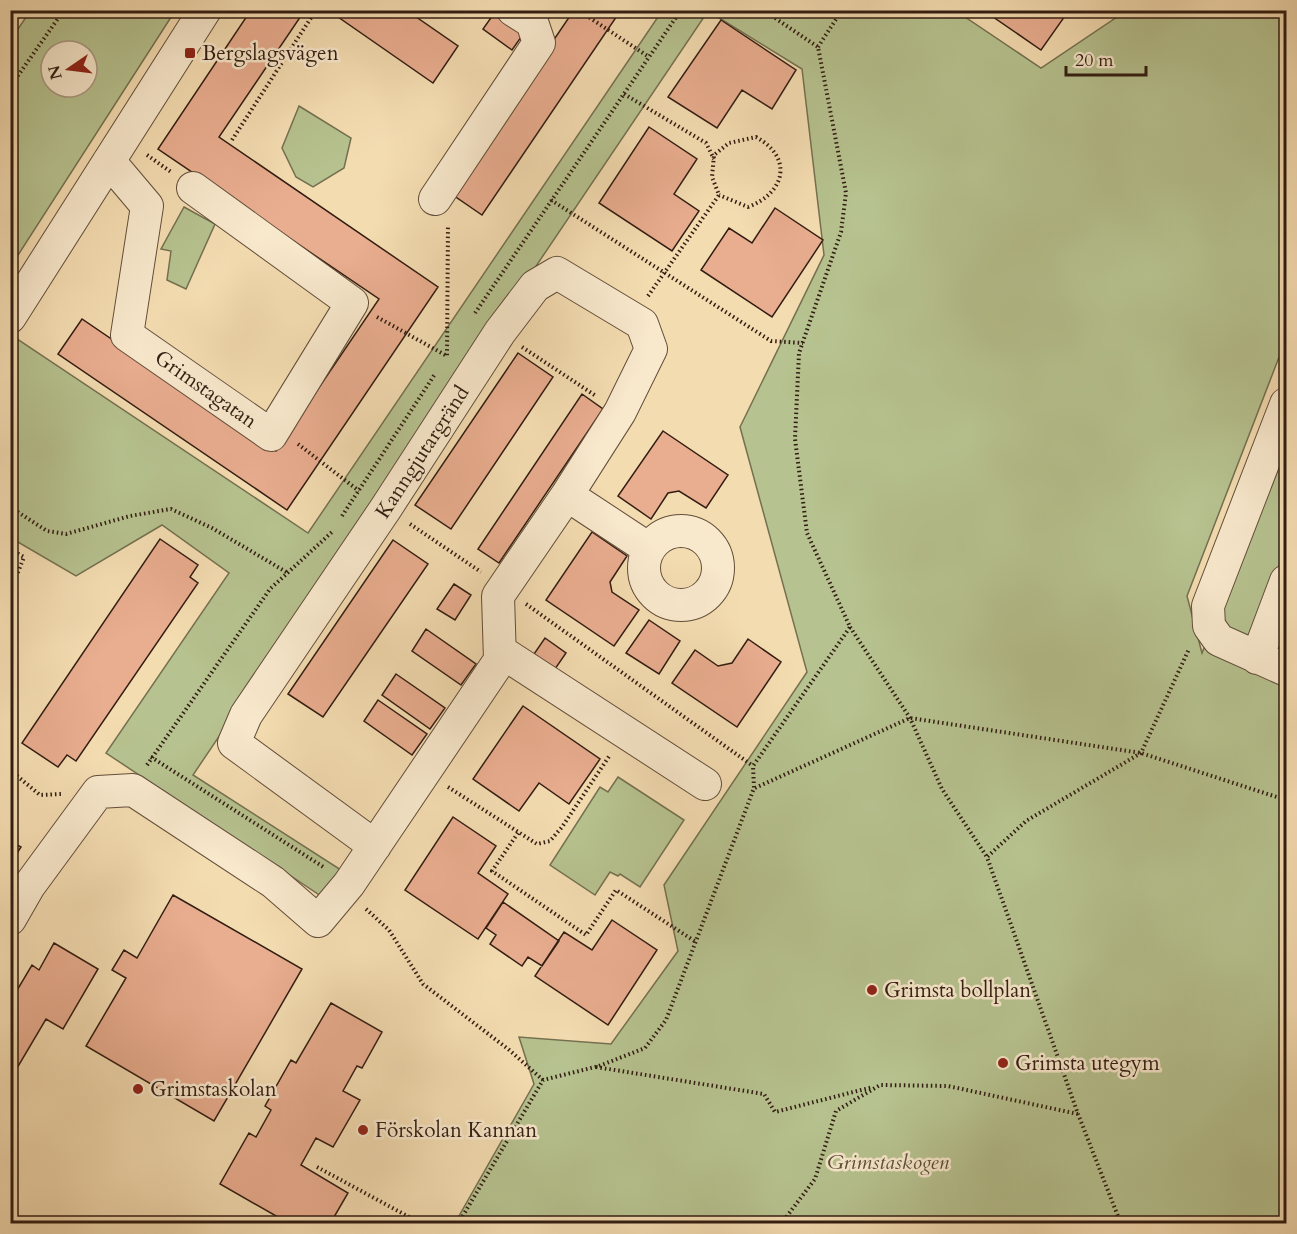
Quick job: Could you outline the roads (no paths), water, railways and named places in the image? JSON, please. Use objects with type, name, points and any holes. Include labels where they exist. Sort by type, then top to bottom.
[{"type":"street","points":[[10,317],[205,10]]},
{"type":"street","points":[[435,199],[539,43],[532,22],[513,10]]},
{"type":"street","name":"Grimstagatan","points":[[109,161],[147,206],[127,335],[271,435],[352,303],[193,188]]},
{"type":"street","name":"Kanngjutargränd","points":[[10,919],[29,886],[98,792],[133,790],[273,882],[318,921],[349,884],[375,846],[425,772],[500,660],[498,596],[620,412],[651,350],[642,324],[557,273],[536,286],[500,332],[386,508],[246,715],[234,743],[375,846]]},
{"type":"street","points":[[1287,404],[1208,606],[1209,626],[1219,640],[1287,670]]},
{"type":"street","points":[[567,495],[649,549]]},
{"type":"street","points":[[1257,658],[1287,581]]},
{"type":"street","points":[[500,651],[705,784]]},
{"type":"place","name":"Bergslagsvägen","points":[[190,53]]},
{"type":"place","name":"Grimsta bollplan","points":[[872,990]]},
{"type":"place","name":"Grimsta utegym","points":[[1003,1063]]},
{"type":"place","name":"Grimstaskolan","points":[[138,1089]]},
{"type":"place","name":"Förskolan Kannan","points":[[363,1130]]},
{"type":"park label","name":"Grimstaskogen","points":[[888,1162]]}]
